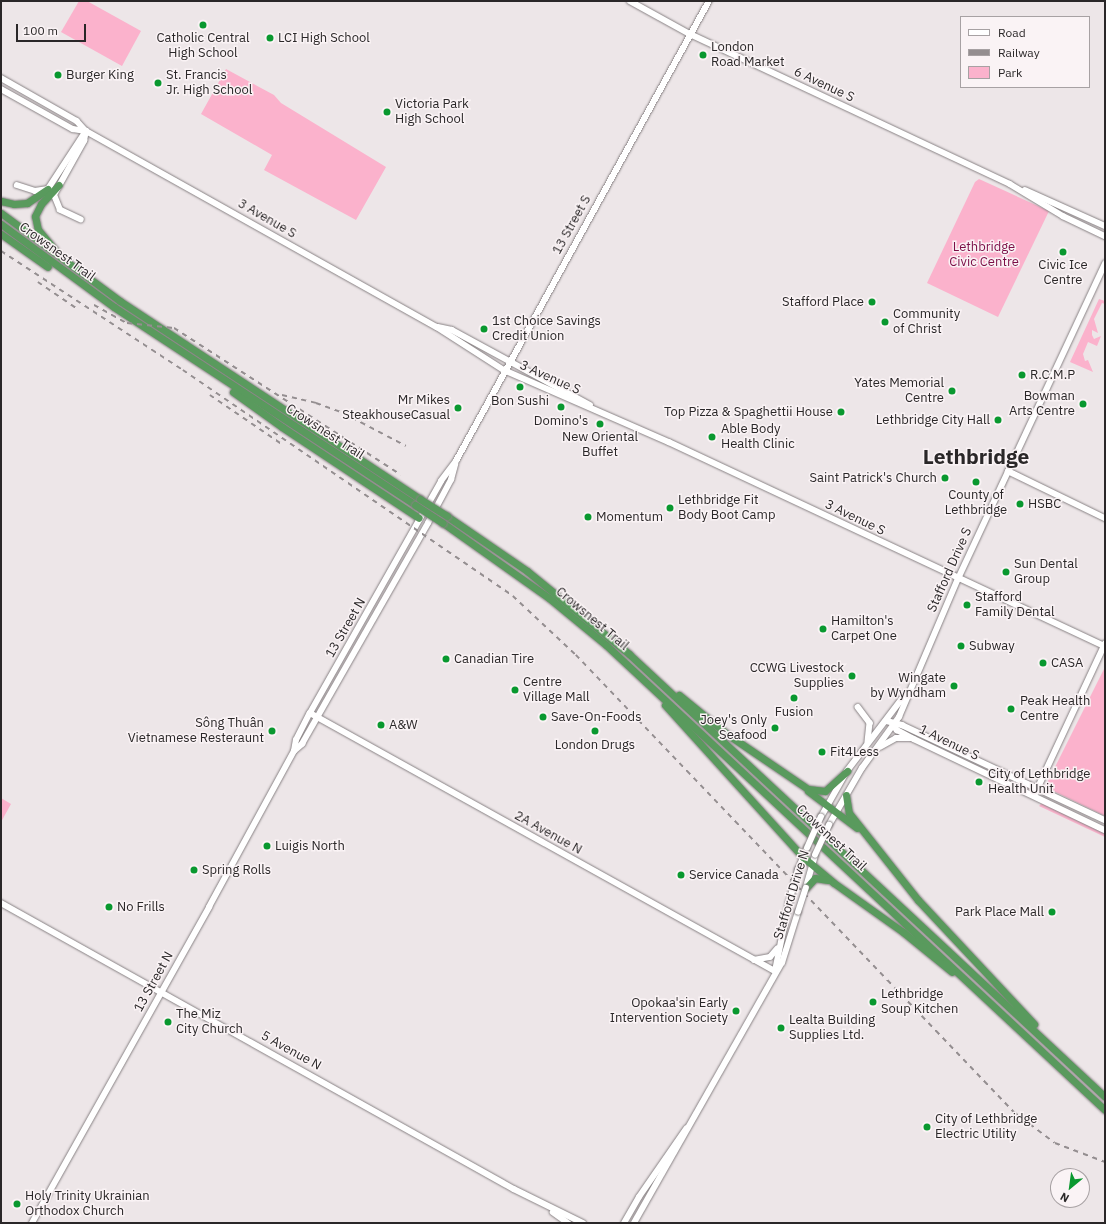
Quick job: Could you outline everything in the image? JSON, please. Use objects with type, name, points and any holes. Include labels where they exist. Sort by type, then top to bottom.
[{"type":"highway","points":[[58,185],[37,212],[38,230],[46,242],[120,301]]},
{"type":"highway","points":[[1,201],[14,204],[27,203],[48,190]]},
{"type":"highway","name":"Crowsnest Trail","points":[[1,213],[120,301],[417,502]]},
{"type":"highway","name":"Crowsnest Trail","points":[[1,226],[114,308],[538,579],[628,654],[1079,1072],[1105,1098]]},
{"type":"highway","points":[[1,234],[77,286],[114,308]]},
{"type":"highway","points":[[206,368],[282,427],[419,518]]},
{"type":"highway","name":"Crowsnest Trail","points":[[445,520],[549,598],[637,674],[1105,1110]]},
{"type":"highway","points":[[628,654],[727,734],[808,789],[820,792],[832,787],[848,771]]},
{"type":"highway","points":[[637,674],[813,866],[903,932],[1033,1042]]},
{"type":"highway","points":[[793,778],[834,813],[866,836]]},
{"type":"highway","points":[[846,795],[849,813],[866,836],[935,919],[1079,1072],[1105,1094]]},
{"type":"highway","points":[[808,883],[822,878],[834,882]]},
{"type":"main road","name":"6 Avenue S","points":[[630,1],[690,34],[1010,184],[1049,199],[1105,226]]},
{"type":"main road","name":"13 Street S","points":[[419,518],[441,481],[456,461],[504,370],[709,1]]},
{"type":"main road","name":"3 Avenue S","points":[[1,78],[77,121],[86,131],[437,327],[504,370],[574,402],[596,408]]},
{"type":"main road","name":"3 Avenue S","points":[[1,89],[73,129],[86,131]]},
{"type":"main road","points":[[81,220],[57,207],[54,195],[58,185],[84,141],[86,131]]},
{"type":"main road","points":[[17,185],[35,191],[48,190],[86,131]]},
{"type":"main road","name":"6 Avenue S","points":[[1010,184],[1063,216],[1105,236]]},
{"type":"main road","name":"Stafford Drive S","points":[[894,725],[958,579],[1105,264]]},
{"type":"main road","name":"3 Avenue S","points":[[437,327],[452,330],[508,363],[576,395],[596,408],[958,579],[1105,645]]},
{"type":"main road","name":"13 Street S","points":[[428,523],[451,480],[456,461]]},
{"type":"main road","points":[[1008,471],[1105,518]]},
{"type":"main road","name":"13 Street N","points":[[32,1223],[294,751],[296,740],[310,713],[419,518]]},
{"type":"main road","name":"13 Street N","points":[[294,751],[302,744],[428,523]]},
{"type":"main road","points":[[1034,796],[1105,645]]},
{"type":"main road","name":"Stafford Drive S","points":[[887,721],[909,690]]},
{"type":"main road","points":[[858,707],[867,717],[871,728],[866,747]]},
{"type":"main road","name":"2A Avenue N","points":[[310,713],[775,971]]},
{"type":"main road","name":"1 Avenue S","points":[[887,721],[894,725],[897,730],[1105,830]]},
{"type":"main road","name":"Stafford Drive N","points":[[775,971],[789,903],[798,870],[807,848],[826,806],[848,771],[887,721]]},
{"type":"main road","name":"1 Avenue S","points":[[894,725],[900,724],[1105,820]]},
{"type":"main road","name":"Stafford Drive N","points":[[634,1222],[775,971],[784,958],[808,883],[815,855],[834,813],[894,725]]},
{"type":"main road","points":[[875,751],[896,738],[914,738]]},
{"type":"main road","name":"5 Avenue N","points":[[1,903],[548,1207],[583,1223]]},
{"type":"main road","points":[[753,960],[770,957],[779,947]]},
{"type":"main road","name":"Stafford Drive N","points":[[624,1222],[648,1184],[690,1124]]},
{"type":"main road","name":"5 Avenue N","points":[[548,1207],[568,1223]]},
{"type":"green space","points":[[79,1],[87,1],[141,31],[122,66],[61,32]]},
{"type":"green space","points":[[226,69],[274,95],[281,103],[386,167],[356,220],[264,170],[272,155],[201,114]]},
{"type":"green space","name":"Lethbridge Civic Centre","points":[[979,179],[1049,211],[998,317],[927,283],[975,182]]},
{"type":"green space","points":[[1099,299],[1105,301],[1105,304],[1102,303],[1094,319],[1098,333],[1092,330],[1092,335],[1094,339],[1101,336],[1097,346],[1088,342],[1083,354],[1085,361],[1088,360],[1093,372],[1070,362]]},
{"type":"green space","points":[[1105,667],[1105,816],[1045,787]]},
{"type":"green space","points":[[1,798],[11,804],[1,822]]},
{"type":"green space","points":[[1042,803],[1105,833],[1105,837],[1039,806]]},
{"type":"railway","points":[[1,251],[183,370],[513,596],[576,655],[1014,1112],[1055,1143],[1105,1162]]},
{"type":"railway","points":[[38,282],[76,308]]},
{"type":"railway","points":[[94,305],[127,323],[174,328],[401,475]]},
{"type":"railway","points":[[210,395],[283,445]]},
{"type":"railway","points":[[282,395],[316,403],[343,413],[406,446]]},
{"type":"place","name":"Catholic Central High School","points":[[203,25]]},
{"type":"place","name":"LCI High School","points":[[270,38]]},
{"type":"place","name":"London Road Market","points":[[703,55]]},
{"type":"place","name":"Burger King","points":[[58,75]]},
{"type":"place","name":"St. Francis Jr. High School","points":[[158,83]]},
{"type":"place","name":"Victoria Park High School","points":[[387,112]]},
{"type":"place","name":"Civic Ice Centre","points":[[1063,252]]},
{"type":"place","name":"Stafford Place","points":[[872,302]]},
{"type":"place","name":"Community of Christ","points":[[885,322]]},
{"type":"place","name":"1st Choice Savings Credit Union","points":[[484,329]]},
{"type":"place","name":"R.C.M.P","points":[[1022,375]]},
{"type":"place","name":"Bon Sushi","points":[[520,387]]},
{"type":"place","name":"Yates Memorial Centre","points":[[952,391]]},
{"type":"place","name":"Bowman Arts Centre","points":[[1083,404]]},
{"type":"place","name":"Domino's","points":[[561,407]]},
{"type":"place","name":"Mr Mikes SteakhouseCasual","points":[[458,408]]},
{"type":"place","name":"Top Pizza & Spaghettii House","points":[[841,412]]},
{"type":"place","name":"Lethbridge City Hall","points":[[998,420]]},
{"type":"place","name":"New Oriental Buffet","points":[[600,424]]},
{"type":"place","name":"Able Body Health Clinic","points":[[712,437]]},
{"type":"place","name":"Saint Patrick's Church","points":[[945,478]]},
{"type":"place","name":"County of Lethbridge","points":[[976,482]]},
{"type":"place","name":"HSBC","points":[[1020,504]]},
{"type":"place","name":"Lethbridge Fit Body Boot Camp","points":[[670,508]]},
{"type":"place","name":"Momentum","points":[[588,517]]},
{"type":"place","name":"Sun Dental Group","points":[[1006,572]]},
{"type":"place","name":"Stafford Family Dental","points":[[967,605]]},
{"type":"place","name":"Hamilton's Carpet One","points":[[823,629]]},
{"type":"place","name":"Subway","points":[[961,646]]},
{"type":"place","name":"Canadian Tire","points":[[446,659]]},
{"type":"place","name":"CASA","points":[[1043,663]]},
{"type":"place","name":"CCWG Livestock Supplies","points":[[852,676]]},
{"type":"place","name":"Wingate by Wyndham","points":[[954,686]]},
{"type":"place","name":"Centre Village Mall","points":[[515,690]]},
{"type":"place","name":"Fusion","points":[[794,698]]},
{"type":"place","name":"Peak Health Centre","points":[[1011,709]]},
{"type":"place","name":"Save-On-Foods","points":[[543,717]]},
{"type":"place","name":"A&W","points":[[381,725]]},
{"type":"place","name":"Joey's Only Seafood","points":[[775,728]]},
{"type":"place","name":"Sông Thuân Vietnamese Resteraunt","points":[[272,731]]},
{"type":"place","name":"London Drugs","points":[[595,731]]},
{"type":"place","name":"Fit4Less","points":[[822,752]]},
{"type":"place","name":"City of Lethbridge Health Unit","points":[[979,782]]},
{"type":"place","name":"Luigis North","points":[[267,846]]},
{"type":"place","name":"Spring Rolls","points":[[194,870]]},
{"type":"place","name":"Service Canada","points":[[681,875]]},
{"type":"place","name":"No Frills","points":[[109,907]]},
{"type":"place","name":"Park Place Mall","points":[[1052,912]]},
{"type":"place","name":"Lethbridge Soup Kitchen","points":[[873,1002]]},
{"type":"place","name":"Opokaa'sin Early Intervention Society","points":[[736,1011]]},
{"type":"place","name":"The Miz City Church","points":[[168,1022]]},
{"type":"place","name":"Lealta Building Supplies Ltd.","points":[[781,1028]]},
{"type":"place","name":"City of Lethbridge Electric Utility","points":[[927,1127]]},
{"type":"place","name":"Holy Trinity Ukrainian Orthodox Church","points":[[17,1204]]},
{"type":"district","name":"Lethbridge","points":[[976,456]]}]
